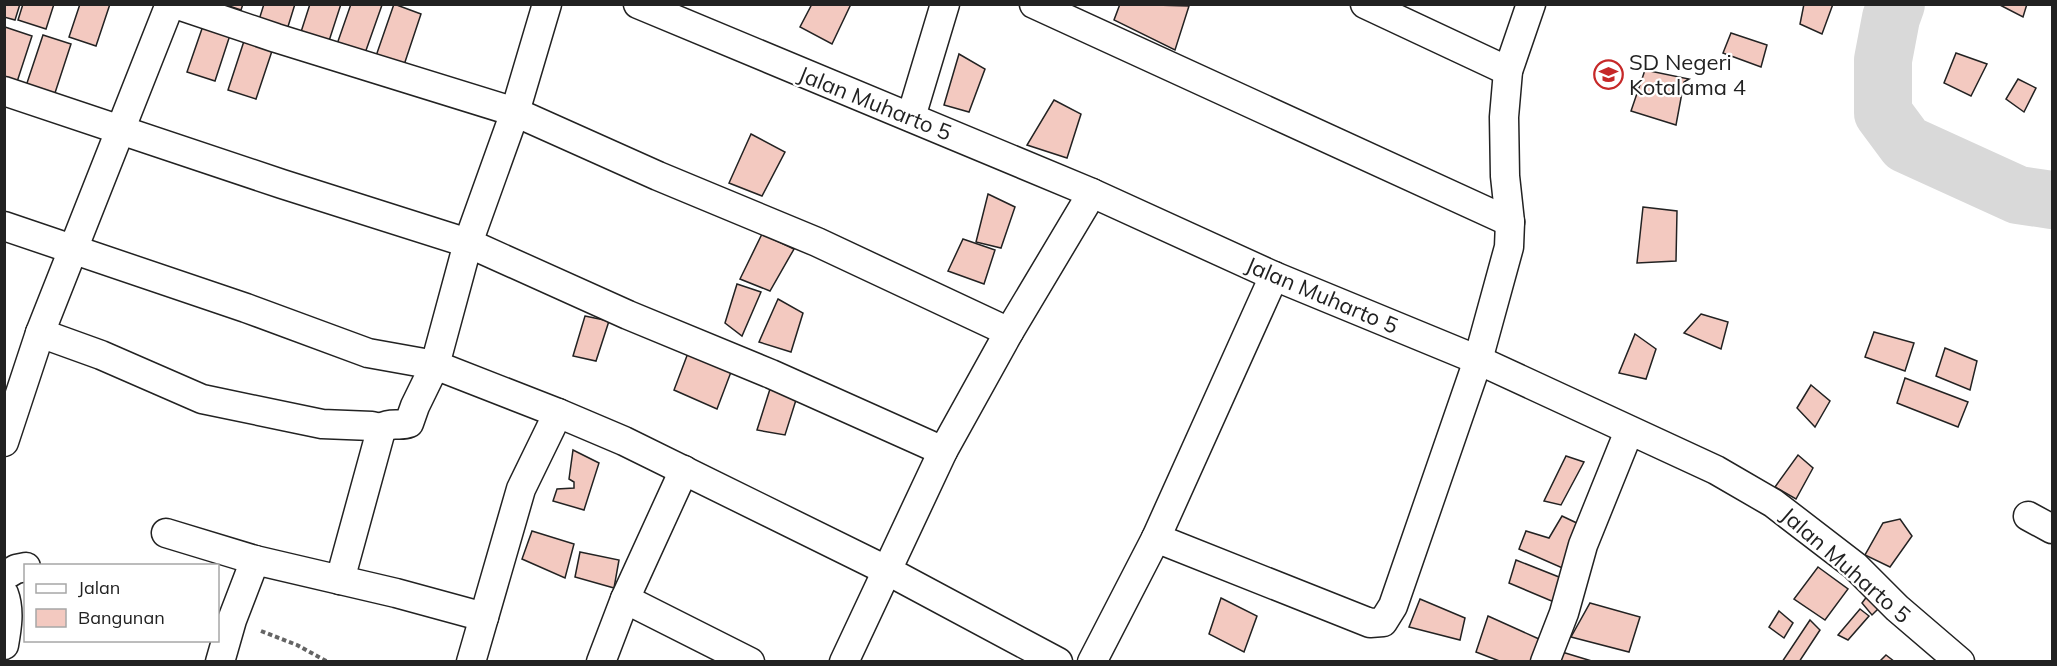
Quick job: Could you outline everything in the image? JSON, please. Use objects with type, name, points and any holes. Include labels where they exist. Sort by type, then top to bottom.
[{"type":"street","points":[[4,442],[40,333],[72,249],[173,4],[276,39],[515,112],[658,176],[817,242],[1009,332]]},
{"type":"street","points":[[40,333],[100,355],[202,399],[322,424],[380,428],[391,423],[404,425],[409,423],[435,364],[468,243],[515,112],[547,4]]},
{"type":"street","name":"Jalan Muharto 5","points":[[638,4],[1092,193],[1274,276],[1478,360],[1716,470],[1773,503],[1855,566],[1897,608],[1960,662]]},
{"type":"street","points":[[911,117],[945,4]]},
{"type":"street","points":[[1034,4],[1510,222]]},
{"type":"street","points":[[1365,4],[1508,70]]},
{"type":"street","points":[[1156,538],[1370,623],[1383,622],[1393,606],[1478,360],[1509,247],[1510,222],[1505,176],[1504,117],[1508,70],[1531,4]]},
{"type":"street","points":[[4,91],[282,184],[468,243],[628,315],[771,374],[944,451]]},
{"type":"street","points":[[844,662],[944,451],[1009,332],[1092,193]]},
{"type":"street","points":[[4,226],[368,352],[435,364],[558,413],[624,441],[888,571],[1059,662]]},
{"type":"street","points":[[1092,662],[1156,538],[1274,276]]},
{"type":"street","points":[[471,662],[521,489],[558,413]]},
{"type":"street","points":[[340,580],[380,428]]},
{"type":"street","points":[[1545,662],[1564,613],[1583,545],[1629,431]]},
{"type":"street","points":[[601,662],[625,599],[684,470]]},
{"type":"street","points":[[166,533],[255,560],[396,593],[484,617]]},
{"type":"street","points":[[220,662],[225,617],[255,560]]},
{"type":"street","points":[[4,576],[24,567]]},
{"type":"street","points":[[4,594],[8,615],[4,645]]},
{"type":"street","points":[[625,599],[750,662]]},
{"type":"path","points":[[225,617],[297,645],[328,662]]},
{"type":"building","points":[[4,4],[20,4],[15,20],[4,17]]},
{"type":"building","points":[[23,4],[54,4],[46,29],[18,20]]},
{"type":"building","points":[[80,4],[110,4],[96,46],[69,37]]},
{"type":"building","points":[[223,4],[243,4],[241,10]]},
{"type":"building","points":[[264,4],[295,4],[286,33],[258,23]]},
{"type":"building","points":[[310,4],[341,4],[328,44],[300,35]]},
{"type":"building","points":[[351,4],[382,5],[364,56],[336,47]]},
{"type":"building","points":[[394,4],[421,14],[404,65],[376,56]]},
{"type":"building","points":[[812,4],[851,4],[832,44],[800,27]]},
{"type":"building","points":[[1120,4],[1189,6],[1175,50],[1114,20]]},
{"type":"building","points":[[1804,4],[1833,4],[1822,34],[1800,24]]},
{"type":"building","points":[[1998,4],[2027,4],[2023,17]]},
{"type":"building","points":[[205,20],[232,29],[215,81],[187,72]]},
{"type":"building","points":[[5,27],[32,36],[15,88],[4,84]]},
{"type":"building","points":[[1731,33],[1767,45],[1761,67],[1723,53]]},
{"type":"building","points":[[43,35],[71,44],[54,96],[26,86]]},
{"type":"building","points":[[245,38],[273,48],[256,99],[228,90]]},
{"type":"building","points":[[1956,53],[1987,64],[1971,96],[1944,83]]},
{"type":"building","points":[[959,54],[985,69],[969,112],[944,105]]},
{"type":"building","points":[[1645,70],[1689,79],[1684,82],[1676,125],[1631,111]]},
{"type":"building","points":[[2018,79],[2036,88],[2024,112],[2006,99]]},
{"type":"building","points":[[1054,100],[1081,114],[1067,158],[1027,145]]},
{"type":"building","points":[[751,134],[785,152],[762,196],[729,183]]},
{"type":"building","points":[[988,194],[1015,207],[1001,248],[976,242]]},
{"type":"building","points":[[1643,207],[1677,211],[1676,261],[1637,263]]},
{"type":"building","points":[[762,234],[794,249],[770,291],[740,279]]},
{"type":"building","points":[[963,239],[995,250],[984,284],[948,271]]},
{"type":"building","points":[[737,284],[761,292],[742,336],[725,323]]},
{"type":"building","points":[[778,299],[803,313],[791,352],[759,342]]},
{"type":"building","points":[[1701,314],[1728,322],[1721,349],[1684,333]]},
{"type":"building","points":[[585,316],[609,321],[596,361],[573,356]]},
{"type":"building","points":[[1874,332],[1914,343],[1905,371],[1865,357]]},
{"type":"building","points":[[1635,334],[1656,349],[1646,379],[1619,373]]},
{"type":"building","points":[[1945,348],[1977,361],[1970,390],[1936,376]]},
{"type":"building","points":[[688,353],[731,372],[717,409],[674,390]]},
{"type":"building","points":[[1905,378],[1968,402],[1958,427],[1897,403]]},
{"type":"building","points":[[1811,385],[1830,401],[1815,427],[1797,408]]},
{"type":"building","points":[[770,389],[796,400],[785,435],[757,430]]},
{"type":"building","points":[[573,450],[599,463],[584,510],[553,501],[557,489],[574,488],[574,482],[569,479]]},
{"type":"building","points":[[1798,455],[1813,468],[1796,499],[1775,487]]},
{"type":"building","points":[[1566,456],[1584,462],[1561,505],[1544,501]]},
{"type":"building","points":[[1562,516],[1581,525],[1567,570],[1519,549],[1526,531],[1549,538]]},
{"type":"building","points":[[1900,519],[1912,536],[1890,567],[1865,555],[1883,523]]},
{"type":"building","points":[[532,531],[574,544],[565,578],[522,559]]},
{"type":"building","points":[[580,552],[619,560],[614,588],[575,577]]},
{"type":"building","points":[[1516,560],[1564,579],[1554,602],[1509,583]]},
{"type":"building","points":[[1818,567],[1848,589],[1825,620],[1794,599]]},
{"type":"building","points":[[1868,595],[1882,605],[1872,615],[1862,603]]},
{"type":"building","points":[[1221,598],[1257,616],[1244,652],[1209,634]]},
{"type":"building","points":[[1420,599],[1465,618],[1460,640],[1409,627]]},
{"type":"building","points":[[1590,603],[1640,617],[1629,652],[1571,637]]},
{"type":"building","points":[[1860,609],[1869,616],[1848,640],[1838,635]]},
{"type":"building","points":[[1779,611],[1793,623],[1784,638],[1769,627]]},
{"type":"building","points":[[1488,616],[1539,639],[1533,662],[1502,662],[1476,652]]},
{"type":"building","points":[[1810,620],[1820,630],[1799,662],[1782,662]]},
{"type":"building","points":[[1562,652],[1595,662],[1560,662]]},
{"type":"building","points":[[1886,655],[1895,662],[1879,662]]},
{"type":"waterway","points":[[1896,4],[1883,60],[1883,113],[1906,144],[2018,195],[2052,200]]},
{"type":"place","name":"SD Negeri Kotalama 4","points":[[1608,75]]}]
